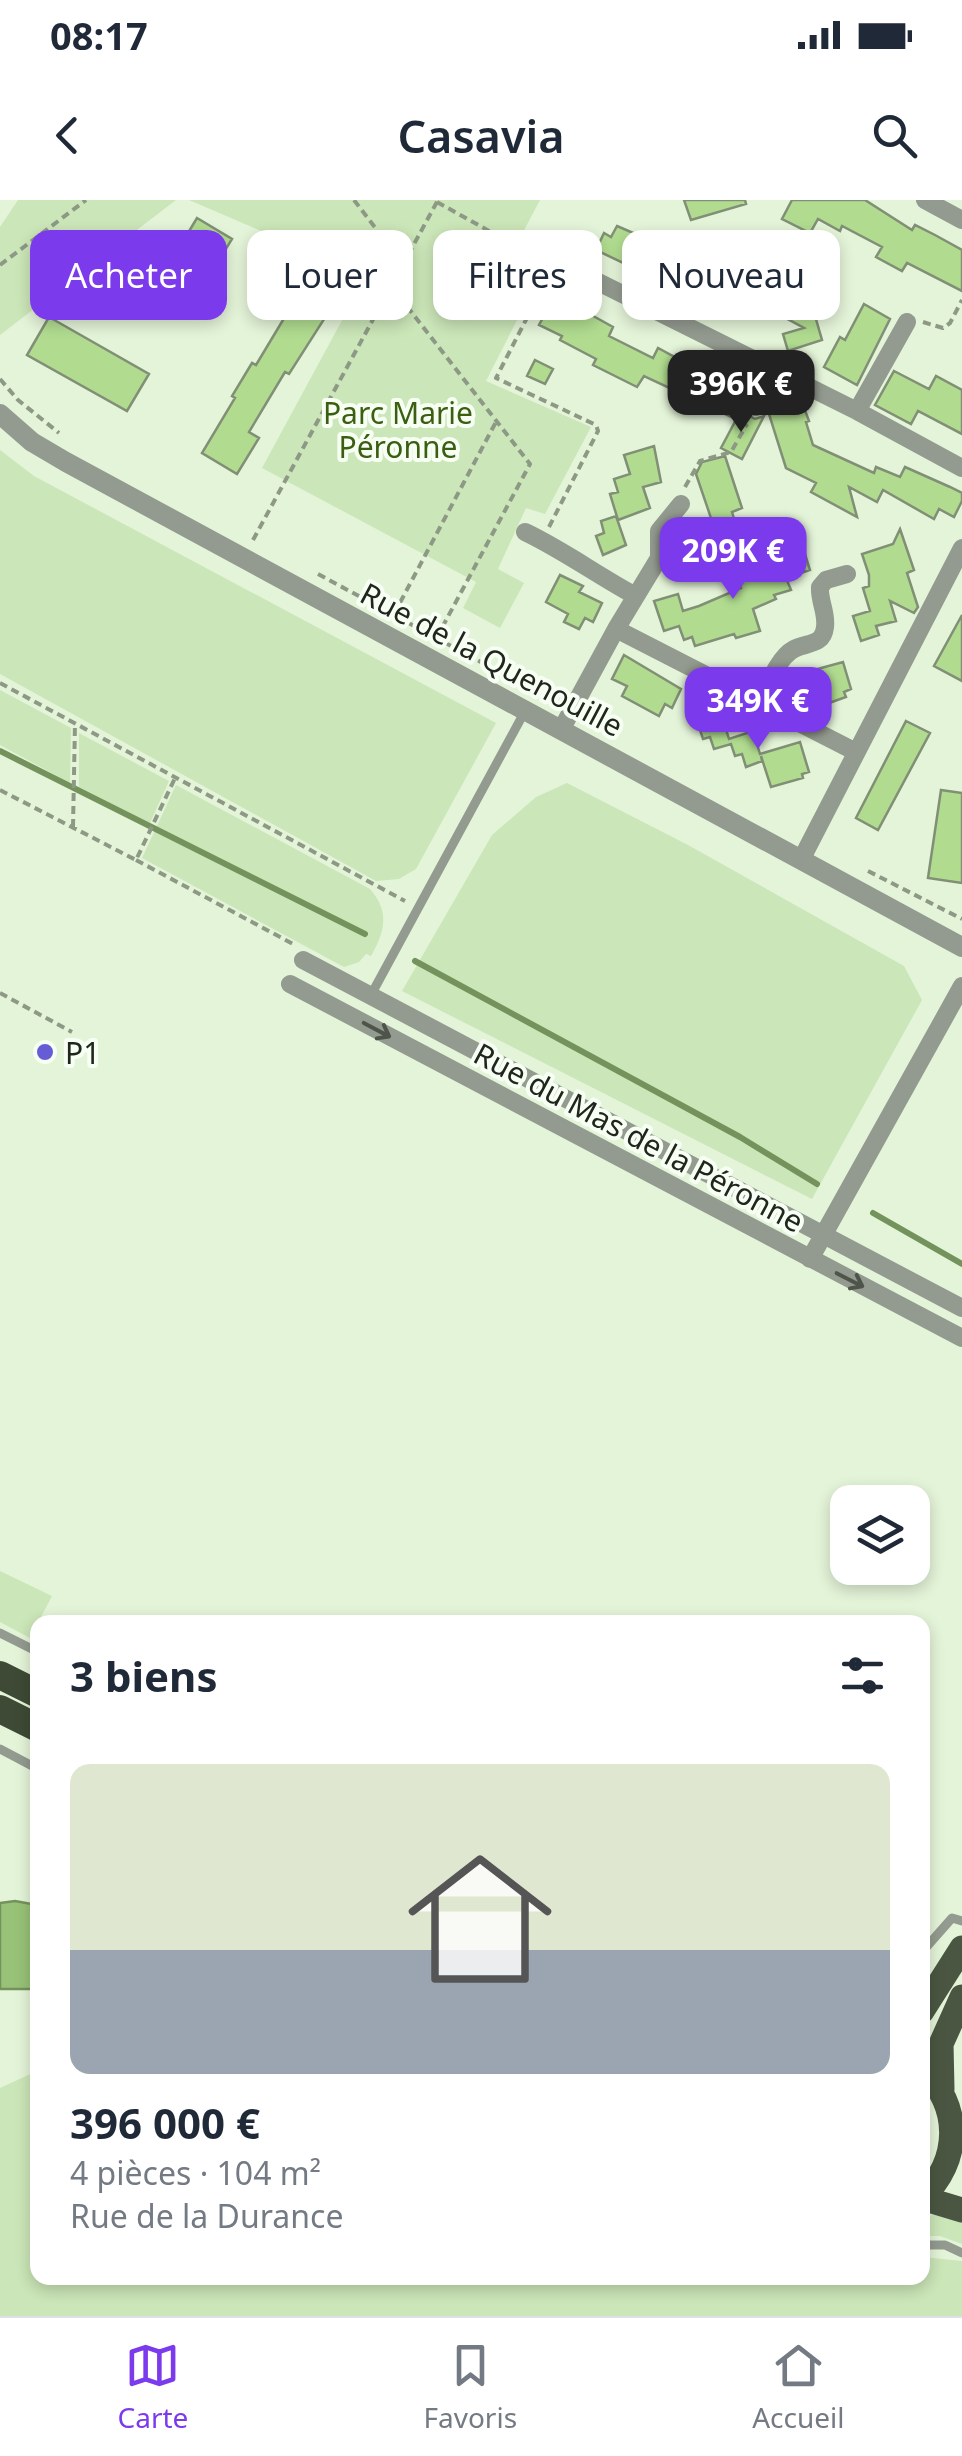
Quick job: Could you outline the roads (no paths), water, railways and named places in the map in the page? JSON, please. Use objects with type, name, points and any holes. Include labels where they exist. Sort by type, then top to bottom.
[{"type":"highway","points":[[0,1675],[30,1690]]},
{"type":"highway","points":[[0,1709],[30,1724]]},
{"type":"main road","points":[[930,1999],[962,1948]]},
{"type":"main road","points":[[942,2089],[941,2044],[962,1997]]},
{"type":"main road","points":[[930,2078],[942,2089],[951,2108],[958,2154],[930,2190]]},
{"type":"main road","points":[[930,2200],[962,2210]]},
{"type":"street","points":[[924,200],[962,220]]},
{"type":"street","points":[[602,282],[962,468]]},
{"type":"street","points":[[857,411],[907,322]]},
{"type":"street","points":[[756,406],[776,372]]},
{"type":"street","name":"Rue de la Quenouille","points":[[0,414],[32,442],[66,462],[962,947]]},
{"type":"street","points":[[561,730],[634,595],[659,558],[660,531],[681,504]]},
{"type":"street","points":[[534,536],[634,595]]},
{"type":"street","points":[[801,860],[962,548]]},
{"type":"street","points":[[760,704],[782,661],[793,649],[816,643],[822,637],[826,629],[820,587],[826,580],[846,574]]},
{"type":"street","points":[[616,628],[856,752]]},
{"type":"street","name":"Rue du Mas de la Péronne","points":[[307,957],[370,997],[962,1308]]},
{"type":"street","name":"Rue du Mas de la Péronne","points":[[290,984],[962,1338]]},
{"type":"street","points":[[810,1259],[962,986]]},
{"type":"lane","points":[[370,997],[525,710]]},
{"type":"lane","points":[[0,1633],[30,1648]]},
{"type":"lane","points":[[0,1750],[30,1764]]},
{"type":"lane","points":[[930,1943],[952,1918],[962,1921]]},
{"type":"lane","points":[[930,2245],[945,2245],[962,2253]]},
{"type":"waterway","points":[[0,751],[365,934]]},
{"type":"waterway","points":[[415,961],[740,1137],[817,1184]]},
{"type":"waterway","points":[[873,1213],[962,1264]]},
{"type":"place","name":"P1","points":[[45,1052]]},
{"type":"park label","name":"Parc Marie Péronne","points":[[398,429]]}]
